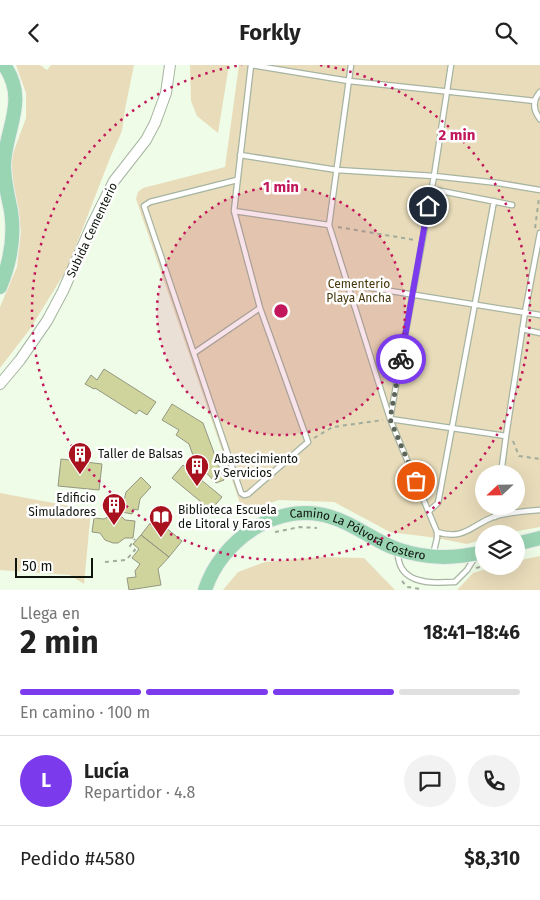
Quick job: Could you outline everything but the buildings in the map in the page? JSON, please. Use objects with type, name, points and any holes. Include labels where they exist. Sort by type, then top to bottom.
[{"type":"main road","points":[[0,287],[12,244],[12,221],[4,166],[7,142],[16,103],[14,86],[4,65]]},
{"type":"main road","name":"Camino La Pólvora Costero","points":[[205,590],[213,570],[220,559],[237,540],[258,526],[290,515],[313,513],[331,517],[396,548],[432,557],[452,558],[475,554]]},
{"type":"main road","points":[[525,541],[540,538]]},
{"type":"street","name":"Subida Cementerio","points":[[0,384],[20,360],[46,321],[63,291],[114,181],[146,140],[166,93],[170,68]]},
{"type":"lane","points":[[236,180],[150,202],[144,206],[242,495],[248,494],[308,442],[260,308],[234,211],[236,180],[251,65],[349,81],[535,101]]},
{"type":"lane","points":[[351,65],[328,225],[390,419],[437,532],[432,557]]},
{"type":"lane","points":[[390,419],[434,176],[451,65]]},
{"type":"lane","points":[[540,92],[535,101],[536,114],[540,119]]},
{"type":"lane","points":[[240,155],[337,170],[434,176],[540,190]]},
{"type":"lane","points":[[431,189],[512,205]]},
{"type":"lane","points":[[429,511],[438,503],[494,201]]},
{"type":"lane","points":[[234,211],[328,225]]},
{"type":"lane","points":[[502,465],[522,329],[540,233]]},
{"type":"lane","points":[[347,284],[540,315]]},
{"type":"lane","points":[[194,353],[260,308]]},
{"type":"lane","points":[[522,329],[540,333]]},
{"type":"lane","points":[[390,419],[506,436]]},
{"type":"lane","points":[[437,532],[448,536],[457,536],[495,517],[517,511],[540,510]]},
{"type":"lane","points":[[396,548],[401,567],[405,573],[416,580],[444,583],[455,582],[475,560]]},
{"type":"path","points":[[328,225],[422,241]]},
{"type":"path","points":[[308,442],[333,427],[390,419]]},
{"type":"path","points":[[506,436],[514,442],[519,456],[540,459]]},
{"type":"path","points":[[273,533],[300,527],[320,528]]},
{"type":"path","points":[[105,561],[126,560],[135,550],[130,546],[135,539]]},
{"type":"path","points":[[398,577],[407,587],[426,590]]},
{"type":"green space","points":[[16,65],[40,65],[47,70],[51,65],[134,65],[122,131],[67,269],[30,329],[0,368],[0,307],[17,267],[21,231],[9,182],[12,156],[26,118],[26,93]]},
{"type":"green space","points":[[190,65],[229,65],[218,133],[197,116],[191,101]]},
{"type":"green space","name":"Cementerio Playa Ancha","points":[[239,65],[540,65],[540,527],[525,530],[525,525],[475,525],[475,542],[467,544],[390,532],[334,502],[279,500],[243,512],[136,199],[138,192],[143,188],[225,167]]},
{"type":"green space","points":[[0,493],[91,510],[84,584],[70,575],[0,570]]},
{"type":"green space","points":[[540,556],[540,590],[457,590],[475,572],[475,575],[525,575],[525,559]]},
{"type":"green space","points":[[319,557],[364,558],[395,590],[223,590],[238,572],[265,562]]},
{"type":"way so far","points":[[401,359],[390,419],[416,481]]},
{"type":"place","name":"Taller de Balsas","points":[[80,475]]},
{"type":"place","name":"Abastecimiento y Servicios","points":[[197,487]]},
{"type":"place","name":"Edificio Simuladores","points":[[114,526]]},
{"type":"place","name":"Biblioteca Escuela de Litoral y Faros","points":[[161,538]]},
{"type":"route","points":[[401,359],[428,206]]}]
